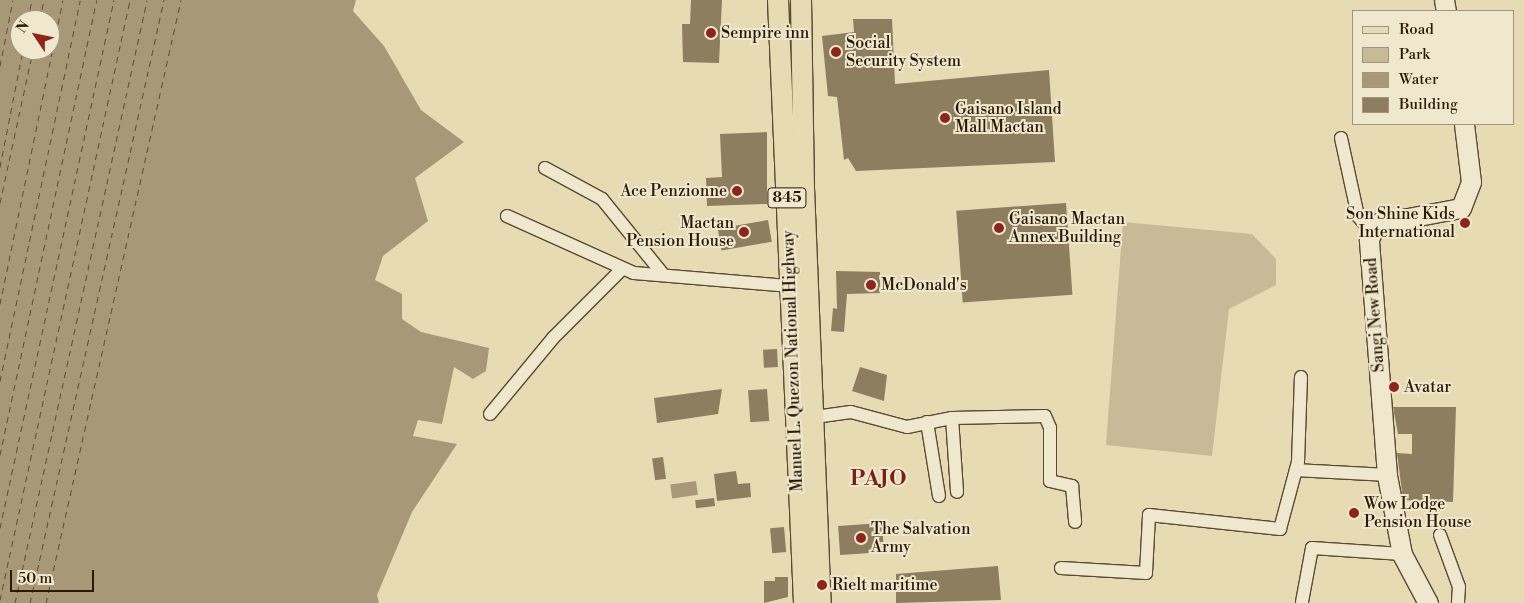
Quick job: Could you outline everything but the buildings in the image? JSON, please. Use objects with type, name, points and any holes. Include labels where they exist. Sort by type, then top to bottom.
[{"type":"main road","name":"Manuel L. Quezon National Highway","points":[[778,0],[790,286],[804,394],[815,417],[821,603]]},
{"type":"main road","name":"Manuel L. Quezon National Highway","points":[[801,0],[804,603]]},
{"type":"main road","points":[[796,603],[795,587],[803,579]]},
{"type":"street","points":[[1341,138],[1358,216],[1371,232],[1376,224],[1461,208],[1471,182],[1464,125]]},
{"type":"street","points":[[545,168],[602,199],[662,273]]},
{"type":"street","points":[[507,216],[533,224],[622,269],[790,286]]},
{"type":"street","name":"Sangi New Road","points":[[1371,232],[1387,475],[1402,554],[1428,603]]},
{"type":"street","points":[[490,414],[552,338],[622,269]]},
{"type":"street","points":[[1060,568],[1146,573],[1149,516],[1280,529],[1296,470],[1302,376]]},
{"type":"street","points":[[815,417],[851,412],[899,426],[952,418],[1045,416],[1050,428],[1050,481],[1072,486],[1075,522]]},
{"type":"street","points":[[952,418],[956,492]]},
{"type":"street","points":[[927,422],[939,496]]},
{"type":"street","points":[[1296,470],[1387,475]]},
{"type":"street","points":[[1440,535],[1459,587],[1458,603]]},
{"type":"street","points":[[1302,602],[1312,548],[1402,554]]},
{"type":"green space","points":[[1123,222],[1252,234],[1276,259],[1276,285],[1229,309],[1212,456],[1106,445]]},
{"type":"water","points":[[0,0],[356,0],[353,11],[384,46],[421,110],[464,142],[415,178],[428,221],[383,256],[375,280],[402,294],[402,319],[421,332],[489,348],[486,371],[473,379],[454,367],[442,424],[418,420],[413,436],[457,444],[412,512],[377,595],[379,603],[0,603]]},
{"type":"water","points":[[696,481],[698,495],[672,498],[670,485]]},
{"type":"ferry route","points":[[0,66],[13,0]]},
{"type":"ferry route","points":[[30,10],[32,0]]},
{"type":"ferry route","points":[[42,10],[44,0]]},
{"type":"ferry route","points":[[0,304],[63,0]]},
{"type":"ferry route","points":[[0,381],[80,0]]},
{"type":"ferry route","points":[[0,455],[97,0]]},
{"type":"ferry route","points":[[0,528],[114,0]]},
{"type":"ferry route","points":[[0,600],[130,0]]},
{"type":"ferry route","points":[[15,603],[147,0]]},
{"type":"ferry route","points":[[30,603],[164,0]]},
{"type":"ferry route","points":[[46,603],[181,0]]},
{"type":"ferry route","points":[[0,167],[21,60]]},
{"type":"ferry route","points":[[0,203],[31,60]]},
{"type":"place","name":"Sempire inn","points":[[711,33]]},
{"type":"place","name":"Social Security System","points":[[836,52]]},
{"type":"place","name":"Gaisano Island Mall Mactan","points":[[945,118]]},
{"type":"place","name":"Ace Penzionne","points":[[737,191]]},
{"type":"place","name":"Son Shine Kids International","points":[[1465,223]]},
{"type":"place","name":"Gaisano Mactan Annex Building","points":[[999,228]]},
{"type":"place","name":"Mactan Pension House","points":[[744,232]]},
{"type":"place","name":"McDonald's","points":[[871,285]]},
{"type":"place","name":"Avatar","points":[[1394,387]]},
{"type":"place","name":"Wow Lodge Pension House","points":[[1354,513]]},
{"type":"place","name":"The Salvation Army","points":[[861,538]]},
{"type":"place","name":"Rielt maritime","points":[[822,585]]},
{"type":"district","name":"PAJO","points":[[879,479]]}]
